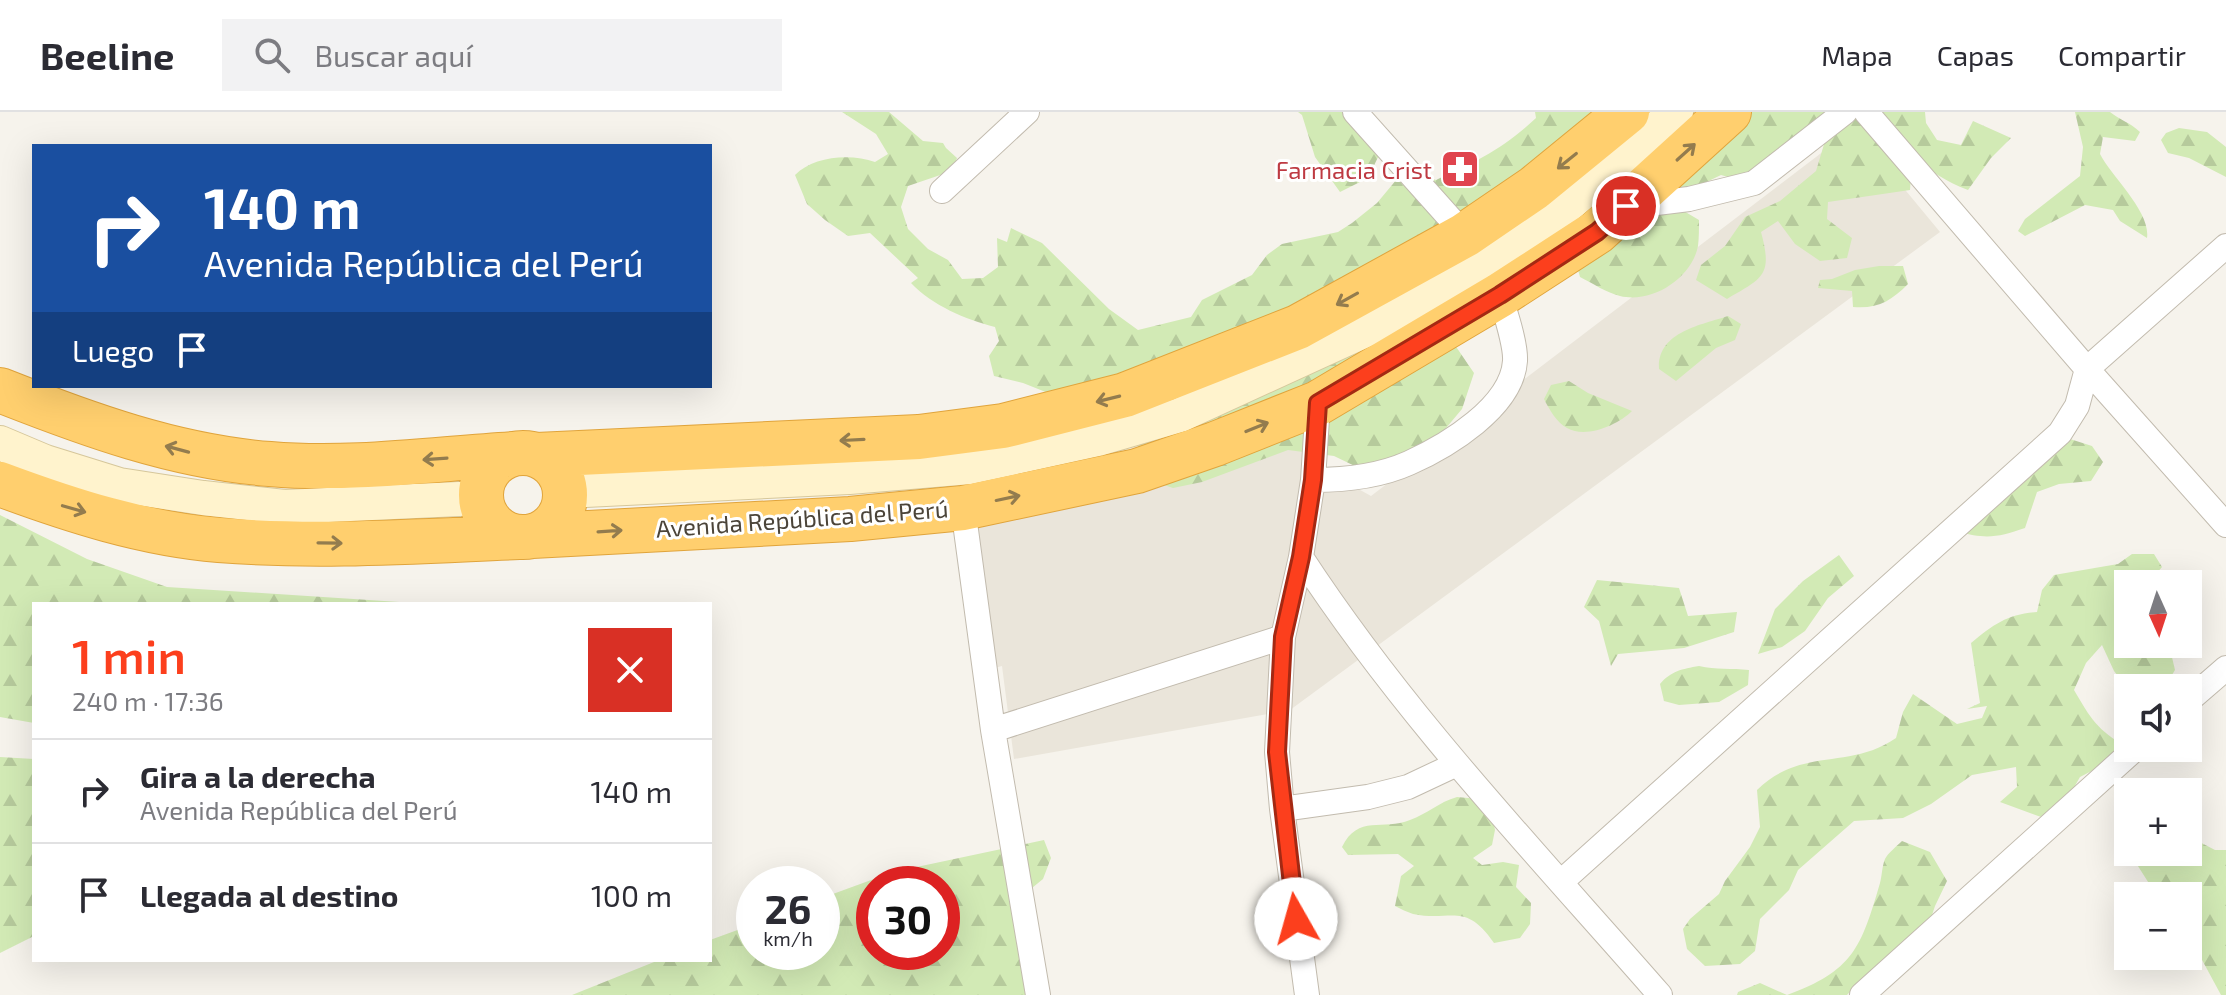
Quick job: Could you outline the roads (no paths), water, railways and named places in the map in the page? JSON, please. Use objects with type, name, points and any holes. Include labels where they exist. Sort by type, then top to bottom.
[{"type":"highway","points":[[0,390],[110,431],[194,453],[270,464],[339,466],[919,437],[1003,426],[1125,395],[1298,327],[1465,235],[1534,188],[1627,112]]},
{"type":"highway","name":"Avenida República del Perú","points":[[0,484],[127,525],[217,540],[360,543],[850,519],[963,508],[1137,471],[1318,403],[1500,295],[1597,232],[1729,112]]},
{"type":"highway","points":[[525,455],[557,469],[565,491],[560,514],[553,524],[525,536],[497,528],[483,509],[481,498],[486,475],[502,459],[525,455]]},
{"type":"street","points":[[942,191],[1027,112]]},
{"type":"street","points":[[1355,112],[1465,235]]},
{"type":"street","points":[[565,491],[849,477],[970,467],[1098,439],[1180,415],[1385,321],[1465,276],[1555,216],[1676,112]]},
{"type":"street","points":[[1626,206],[1689,199],[1754,183],[1845,112]]},
{"type":"street","points":[[1866,112],[2226,525]]},
{"type":"street","points":[[1561,882],[2060,433],[2077,406],[2087,369],[2226,246]]},
{"type":"street","points":[[1313,480],[1366,475],[1407,464],[1455,438],[1489,410],[1509,385],[1516,359],[1500,295]]},
{"type":"street","points":[[1307,995],[1277,752],[1283,637],[1301,557],[1313,480],[1318,403]]},
{"type":"street","points":[[0,443],[45,462],[119,485],[203,498],[284,507],[481,498]]},
{"type":"street","points":[[963,508],[993,730],[1038,995]]},
{"type":"street","points":[[1301,557],[1345,624],[1457,764],[1660,995]]},
{"type":"street","points":[[993,730],[1283,637]]},
{"type":"street","points":[[2202,689],[2226,668]]},
{"type":"street","points":[[1862,995],[2120,762]]},
{"type":"street","points":[[1282,809],[1368,797],[1408,787],[1457,764]]},
{"type":"place","name":"Farmacia Crist","points":[[1460,169]]}]
